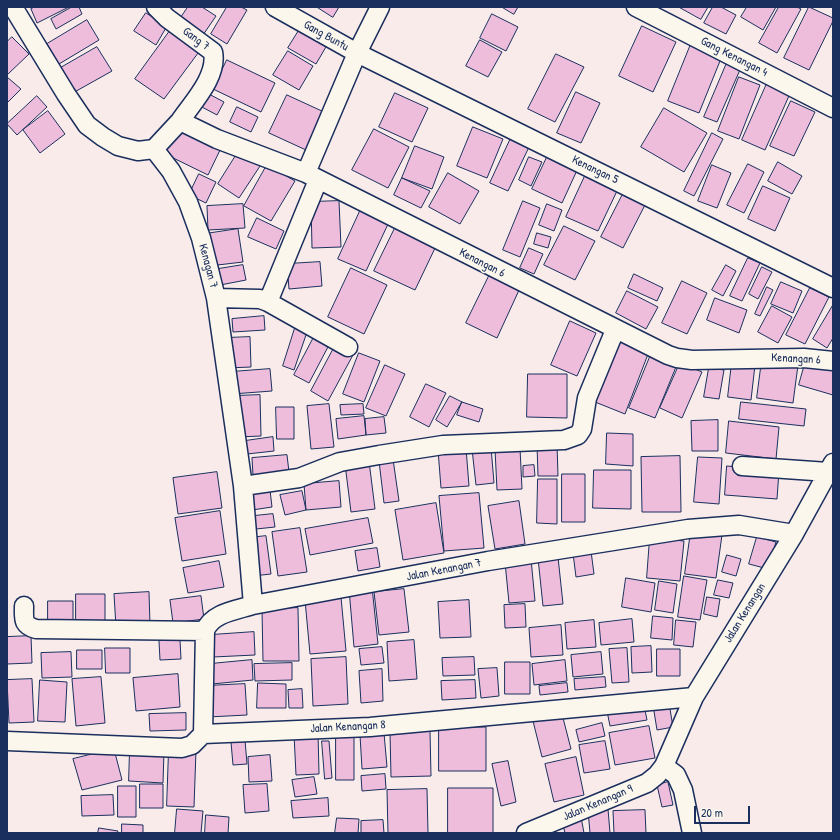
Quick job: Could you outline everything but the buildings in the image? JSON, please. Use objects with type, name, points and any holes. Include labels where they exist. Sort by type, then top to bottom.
[{"type":"street","points":[[13,7],[66,94],[87,125],[103,137],[118,146],[138,151],[154,150],[180,120]]},
{"type":"street","name":"Gang 7","points":[[156,7],[213,52],[215,60],[212,72],[200,93],[180,120]]},
{"type":"street","name":"Gang Buntu","points":[[275,7],[357,53]]},
{"type":"street","points":[[268,302],[357,53],[380,7]]},
{"type":"street","name":"Gang Kenangan 4","points":[[636,7],[833,108]]},
{"type":"street","name":"Kenangan 5","points":[[357,53],[833,288]]},
{"type":"street","name":"Kenangan 6","points":[[180,120],[217,139],[312,176],[614,330],[668,355],[692,360],[804,358],[833,361]]},
{"type":"street","name":"Kenagan 7","points":[[154,150],[171,171],[188,202],[200,238],[216,298],[243,486],[253,605]]},
{"type":"street","points":[[216,298],[260,299],[348,347]]},
{"type":"street","points":[[243,486],[299,478],[340,462],[393,452],[443,445],[564,440],[578,435],[582,428],[587,398],[614,330]]},
{"type":"street","points":[[742,466],[830,468]]},
{"type":"street","name":"Jalan Kenangan","points":[[664,766],[694,697],[794,534],[830,468]]},
{"type":"street","name":"Jalan Kenangan 7","points":[[205,631],[207,625],[220,615],[253,605],[488,561],[688,530],[739,525],[794,534]]},
{"type":"street","points":[[7,741],[182,748],[192,745],[203,734],[205,631],[36,629],[28,627],[24,621],[24,606]]},
{"type":"street","name":"Jalan Kenangan 8","points":[[203,734],[370,727],[694,697]]},
{"type":"street","points":[[664,766],[676,775],[683,790],[692,833]]},
{"type":"street","name":"Jalan Kenangan 9","points":[[526,833],[647,783],[657,775],[664,766]]}]
